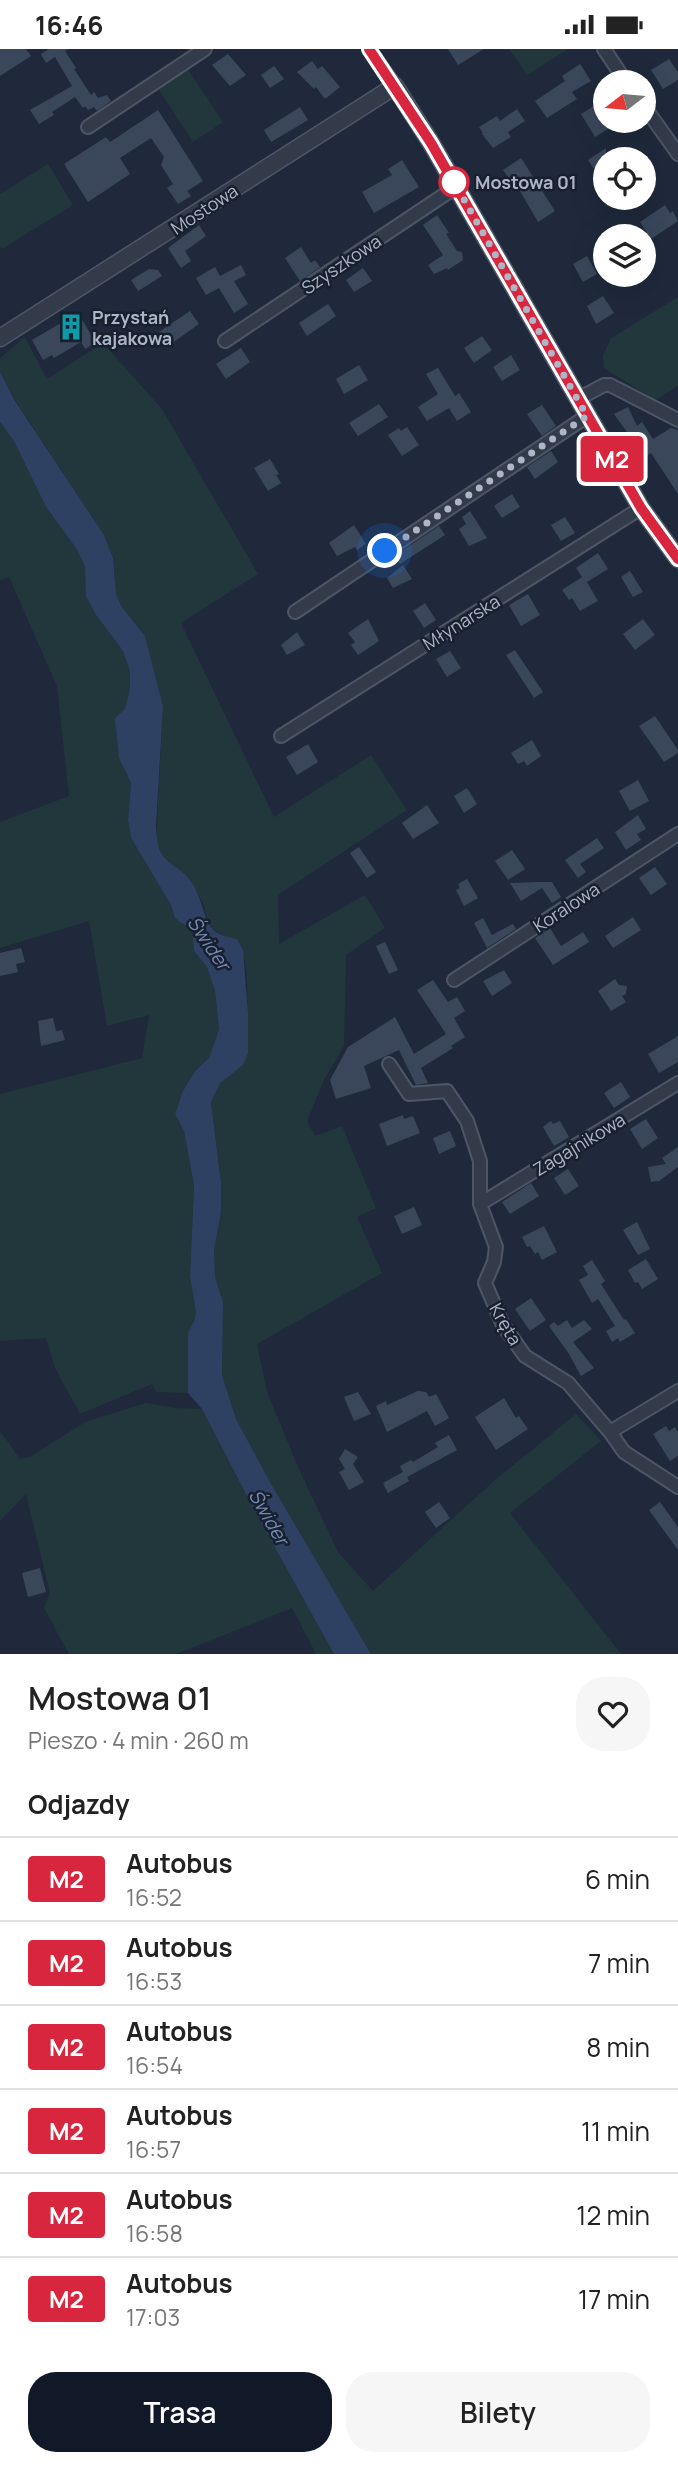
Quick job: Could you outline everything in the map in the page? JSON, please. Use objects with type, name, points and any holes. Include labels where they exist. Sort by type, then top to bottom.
[{"type":"street","points":[[88,127],[205,49]]},
{"type":"street","points":[[369,49],[395,86],[456,187],[641,508],[678,559]]},
{"type":"street","points":[[604,49],[618,70]]},
{"type":"street","name":"Mostowa","points":[[6,335],[395,86]]},
{"type":"street","points":[[656,123],[678,154]]},
{"type":"street","name":"Szyszkowa","points":[[225,341],[456,187]]},
{"type":"street","points":[[578,398],[604,385],[610,385],[678,419]]},
{"type":"street","points":[[295,611],[587,416]]},
{"type":"street","name":"Młynarska","points":[[281,736],[641,508]]},
{"type":"street","name":"Koralowa","points":[[454,980],[678,834]]},
{"type":"street","name":"Kręta","points":[[389,1064],[409,1094],[447,1091],[467,1121],[480,1160],[480,1204],[496,1247],[494,1262],[485,1283],[503,1325],[525,1356],[568,1383],[624,1452],[678,1487]]},
{"type":"street","name":"Zagajnikowa","points":[[480,1204],[678,1083]]},
{"type":"street","points":[[610,1432],[678,1391]]},
{"type":"green space","points":[[509,49],[568,49],[527,75]]},
{"type":"green space","points":[[187,68],[223,122],[193,142],[157,87]]},
{"type":"green space","points":[[48,164],[73,205],[2,249],[0,194]]},
{"type":"green space","points":[[678,297],[678,386],[655,400],[604,368],[603,355],[611,338]]},
{"type":"green space","points":[[25,337],[47,379],[103,343],[162,409],[258,574],[181,623],[274,817],[371,755],[407,810],[278,895],[279,944],[365,895],[385,928],[346,955],[344,1046],[324,1080],[307,1121],[315,1136],[342,1126],[376,1208],[357,1217],[382,1273],[257,1344],[267,1392],[298,1467],[338,1552],[373,1591],[495,1480],[576,1414],[601,1441],[510,1513],[621,1654],[371,1654],[236,1419],[222,1375],[223,1302],[215,1277],[214,1250],[221,1212],[221,1183],[211,1102],[220,1082],[243,1065],[248,1001],[246,967],[237,939],[224,937],[212,928],[204,905],[191,882],[164,860],[156,841],[163,706],[145,636],[120,606],[113,558],[104,535],[15,400],[0,372],[0,358]]},
{"type":"green space","points":[[0,422],[14,441],[46,507],[76,548],[85,566],[87,596],[96,615],[123,651],[131,671],[119,758],[131,783],[128,820],[131,838],[171,905],[175,918],[192,928],[194,951],[207,967],[215,991],[219,1029],[209,1058],[195,1071],[183,1091],[175,1114],[184,1131],[194,1185],[190,1277],[196,1311],[188,1333],[188,1393],[156,1392],[152,1384],[80,1414],[55,1368],[46,1338],[0,1341],[0,1094],[142,1058],[149,1015],[107,1026],[89,921],[0,948],[0,822],[69,796],[57,686],[9,577],[0,581]]},
{"type":"green space","points":[[146,1403],[202,1409],[334,1654],[316,1654],[292,1608],[176,1654],[69,1654],[44,1608],[50,1593],[26,1494],[0,1521],[0,1431],[20,1459],[30,1457],[85,1422]]},
{"type":"water","name":"Świder","points":[[0,372],[15,401],[104,535],[113,558],[116,593],[121,606],[145,636],[163,706],[156,826],[160,849],[163,856],[192,883],[214,931],[237,939],[243,950],[248,1053],[243,1065],[220,1083],[211,1102],[221,1183],[221,1212],[214,1250],[215,1277],[223,1302],[222,1375],[236,1419],[371,1654],[334,1654],[202,1409],[188,1393],[188,1333],[196,1311],[190,1277],[194,1185],[184,1131],[175,1114],[183,1091],[195,1071],[209,1058],[219,1029],[215,991],[207,967],[194,951],[192,928],[175,918],[171,905],[131,838],[128,820],[131,783],[119,758],[115,718],[125,709],[130,689],[130,671],[123,651],[96,615],[86,596],[85,566],[76,548],[46,507],[14,441],[0,422]]},
{"type":"building","points":[[0,49],[26,49],[31,56],[0,76]]},
{"type":"building","points":[[49,49],[69,49],[65,51],[91,95],[94,92],[98,98],[107,95],[111,101],[97,111],[94,107],[88,110],[85,106],[83,108],[75,97],[39,124],[30,110],[72,86],[55,57],[46,63],[41,54]]},
{"type":"building","points":[[448,49],[484,49],[458,65]]},
{"type":"building","points":[[228,54],[246,75],[230,86],[212,65]]},
{"type":"building","points":[[669,59],[678,72],[678,80],[663,89],[656,78],[656,70],[651,70]]},
{"type":"building","points":[[312,61],[318,69],[322,66],[340,87],[325,99],[316,87],[314,89],[297,72]]},
{"type":"building","points":[[580,64],[591,81],[572,92],[577,99],[547,118],[535,101],[565,81],[562,76]]},
{"type":"building","points":[[274,66],[284,79],[270,88],[261,75]]},
{"type":"building","points":[[593,106],[593,133],[602,133],[595,137],[581,114]]},
{"type":"building","points":[[300,107],[308,120],[271,142],[264,130]]},
{"type":"building","points":[[517,109],[525,121],[508,132],[511,137],[493,148],[479,127],[497,116],[500,121]]},
{"type":"building","points":[[158,110],[203,181],[187,191],[191,196],[178,204],[167,188],[173,184],[161,165],[164,157],[151,138],[120,158],[130,174],[88,202],[64,164],[106,137],[110,142]]},
{"type":"building","points":[[521,158],[555,211],[538,222],[513,179],[510,180],[503,170]]},
{"type":"building","points":[[402,160],[419,187],[374,213],[362,192],[392,175],[388,169]]},
{"type":"building","points":[[665,205],[670,213],[673,211],[678,221],[656,236],[656,224],[640,222]]},
{"type":"building","points":[[437,215],[457,251],[462,252],[463,260],[448,270],[447,268],[434,274],[428,265],[443,255],[423,225]]},
{"type":"building","points":[[199,225],[206,236],[185,251],[191,261],[181,268],[168,248]]},
{"type":"building","points":[[301,247],[311,263],[315,260],[320,267],[300,281],[285,258]]},
{"type":"building","points":[[587,256],[593,267],[593,276],[583,282],[573,264]]},
{"type":"building","points":[[241,265],[246,275],[234,281],[248,304],[234,313],[219,288],[206,295],[196,278],[215,267],[220,276]]},
{"type":"building","points":[[363,268],[372,281],[354,292],[346,280]]},
{"type":"building","points":[[149,269],[158,270],[162,276],[138,291],[131,280]]},
{"type":"building","points":[[603,296],[614,313],[596,324],[587,306]]},
{"type":"building","points":[[328,304],[336,316],[307,336],[299,323]]},
{"type":"building","points":[[190,311],[199,324],[168,346],[159,332]]},
{"type":"building","name":"Przystań kajakowa","points":[[78,313],[96,343],[85,349],[81,342],[54,358],[52,355],[43,360],[32,340]]},
{"type":"building","points":[[482,336],[492,350],[474,363],[464,348]]},
{"type":"building","points":[[241,348],[250,362],[226,379],[216,364]]},
{"type":"building","points":[[511,355],[520,370],[502,381],[493,367]]},
{"type":"building","points":[[359,365],[368,380],[344,394],[336,379]]},
{"type":"building","points":[[438,368],[455,396],[459,393],[471,412],[457,421],[449,408],[427,421],[418,407],[438,394],[426,374]]},
{"type":"building","points":[[379,404],[388,417],[358,436],[349,423]]},
{"type":"building","points":[[542,405],[556,426],[542,436],[527,414]]},
{"type":"building","points":[[628,407],[637,426],[642,422],[653,439],[671,428],[678,430],[678,494],[651,453],[645,457],[614,414]]},
{"type":"building","points":[[407,427],[419,445],[402,456],[388,435],[399,428],[401,431]]},
{"type":"building","points":[[551,451],[558,462],[535,479],[527,467]]},
{"type":"building","points":[[270,459],[281,483],[268,491],[254,468]]},
{"type":"building","points":[[512,494],[520,507],[502,518],[494,506]]},
{"type":"building","points":[[470,511],[487,538],[469,546],[459,529],[466,524],[462,517]]},
{"type":"building","points":[[565,517],[575,533],[561,541],[551,525]]},
{"type":"building","points":[[354,525],[366,544],[357,550],[355,547],[337,556],[329,543]]},
{"type":"building","points":[[439,526],[445,535],[400,564],[394,556]]},
{"type":"building","points":[[598,553],[608,569],[587,582],[598,601],[580,611],[572,598],[569,600],[562,590],[582,577],[576,568]]},
{"type":"building","points":[[403,565],[412,579],[393,588],[387,578]]},
{"type":"building","points":[[630,571],[643,592],[633,597],[621,577]]},
{"type":"building","points":[[528,594],[540,615],[521,626],[509,605]]},
{"type":"building","points":[[425,603],[436,620],[424,628],[413,611]]},
{"type":"building","points":[[368,619],[379,641],[358,655],[351,645],[355,642],[348,633]]},
{"type":"building","points":[[643,619],[655,635],[635,650],[623,634]]},
{"type":"building","points":[[297,632],[305,645],[287,655],[281,645]]},
{"type":"building","points":[[515,650],[543,692],[534,698],[506,655]]},
{"type":"building","points":[[450,651],[461,668],[447,677],[436,659]]},
{"type":"building","points":[[655,716],[678,750],[678,753],[664,762],[639,726]]},
{"type":"building","points":[[532,740],[541,756],[527,766],[524,761],[518,764],[511,753]]},
{"type":"building","points":[[308,744],[318,762],[297,775],[286,757]]},
{"type":"building","points":[[638,780],[649,801],[630,811],[619,791]]},
{"type":"building","points":[[467,788],[477,804],[464,813],[454,796]]},
{"type":"building","points":[[427,805],[439,823],[413,839],[402,823]]},
{"type":"building","points":[[638,815],[646,829],[637,834],[641,840],[626,850],[615,832]]},
{"type":"building","points":[[597,838],[604,848],[580,864],[586,872],[578,878],[565,860]]},
{"type":"building","points":[[359,847],[376,872],[367,878],[350,853]]},
{"type":"building","points":[[512,850],[525,869],[508,880],[495,861]]},
{"type":"building","points":[[655,867],[667,884],[651,895],[639,878]]},
{"type":"building","points":[[467,879],[478,898],[464,906],[456,890],[460,888],[458,884]]},
{"type":"building","points":[[552,882],[561,897],[552,903],[542,888],[521,901],[510,883]]},
{"type":"building","points":[[633,917],[641,930],[613,948],[605,936]]},
{"type":"building","points":[[483,918],[492,935],[513,924],[516,929],[487,948],[474,923]]},
{"type":"building","points":[[550,928],[561,946],[583,932],[589,942],[553,965],[535,938]]},
{"type":"building","points":[[385,942],[398,970],[389,974],[376,946]]},
{"type":"building","points":[[21,948],[25,962],[16,964],[18,972],[0,976],[0,953]]},
{"type":"building","points":[[504,970],[512,983],[492,996],[483,981]]},
{"type":"building","points":[[615,979],[619,985],[627,986],[626,994],[622,996],[626,1002],[611,1011],[598,991]]},
{"type":"building","points":[[433,980],[448,1002],[457,997],[465,1011],[454,1018],[465,1037],[421,1068],[428,1083],[416,1085],[399,1050],[364,1066],[371,1088],[336,1099],[330,1080],[348,1047],[395,1017],[414,1054],[446,1034],[417,990]]},
{"type":"building","points":[[53,1018],[56,1031],[62,1030],[65,1040],[41,1046],[38,1021]]},
{"type":"building","points":[[678,1036],[678,1062],[659,1073],[648,1054]]},
{"type":"building","points":[[621,1082],[630,1097],[614,1108],[604,1093]]},
{"type":"building","points":[[403,1115],[404,1119],[413,1116],[420,1133],[387,1146],[379,1124]]},
{"type":"building","points":[[646,1119],[658,1138],[642,1149],[630,1129]]},
{"type":"building","points":[[551,1121],[553,1124],[560,1121],[569,1137],[554,1146],[543,1127]]},
{"type":"building","points":[[450,1131],[456,1146],[439,1154],[433,1138]]},
{"type":"building","points":[[678,1147],[678,1167],[659,1181],[651,1182],[648,1167],[666,1164],[662,1158]]},
{"type":"building","points":[[568,1169],[579,1186],[565,1195],[554,1178]]},
{"type":"building","points":[[531,1183],[539,1196],[510,1214],[502,1202]]},
{"type":"building","points":[[414,1207],[422,1225],[402,1234],[394,1216]]},
{"type":"building","points":[[637,1222],[650,1249],[638,1255],[623,1230]]},
{"type":"building","points":[[544,1226],[557,1252],[542,1260],[538,1252],[535,1254],[530,1246],[527,1247],[522,1237]]},
{"type":"building","points":[[646,1259],[658,1279],[642,1289],[628,1270]]},
{"type":"building","points":[[592,1260],[605,1281],[601,1284],[635,1333],[620,1342],[618,1338],[612,1342],[606,1331],[615,1326],[598,1299],[592,1303],[579,1280],[588,1275],[583,1266]]},
{"type":"building","points":[[531,1298],[546,1320],[530,1331],[515,1309]]},
{"type":"building","points":[[567,1320],[572,1328],[584,1320],[592,1329],[573,1342],[594,1368],[581,1376],[549,1326],[554,1322],[558,1326]]},
{"type":"building","points":[[418,1391],[426,1392],[429,1397],[436,1394],[449,1418],[435,1426],[427,1411],[387,1432],[376,1406],[386,1401],[387,1405]]},
{"type":"building","points":[[358,1392],[371,1414],[354,1421],[344,1397]]},
{"type":"building","points":[[504,1398],[516,1418],[519,1416],[528,1429],[496,1450],[475,1417]]},
{"type":"building","points":[[666,1426],[669,1431],[675,1427],[678,1432],[678,1456],[670,1461],[653,1434]]},
{"type":"building","points":[[449,1435],[457,1450],[407,1477],[409,1481],[388,1493],[383,1483],[403,1472],[400,1466],[411,1460],[413,1462],[438,1447],[435,1443]]},
{"type":"building","points":[[345,1449],[358,1457],[353,1464],[364,1482],[349,1490],[339,1472],[345,1469],[339,1459]]},
{"type":"building","points":[[439,1502],[450,1518],[436,1528],[425,1512]]},
{"type":"building","points":[[660,1502],[678,1527],[678,1550],[649,1510]]},
{"type":"building","points":[[40,1568],[46,1592],[28,1597],[22,1573]]},
{"type":"bus line","name":"M2","points":[[369,49],[431,143],[641,508],[678,559]]},
{"type":"place","name":"Mostowa 01","points":[[454,182]]},
{"type":"place","name":"Przystań kajakowa","points":[[71,327]]},
{"type":"route","points":[[385,551],[587,416],[454,182]]}]
